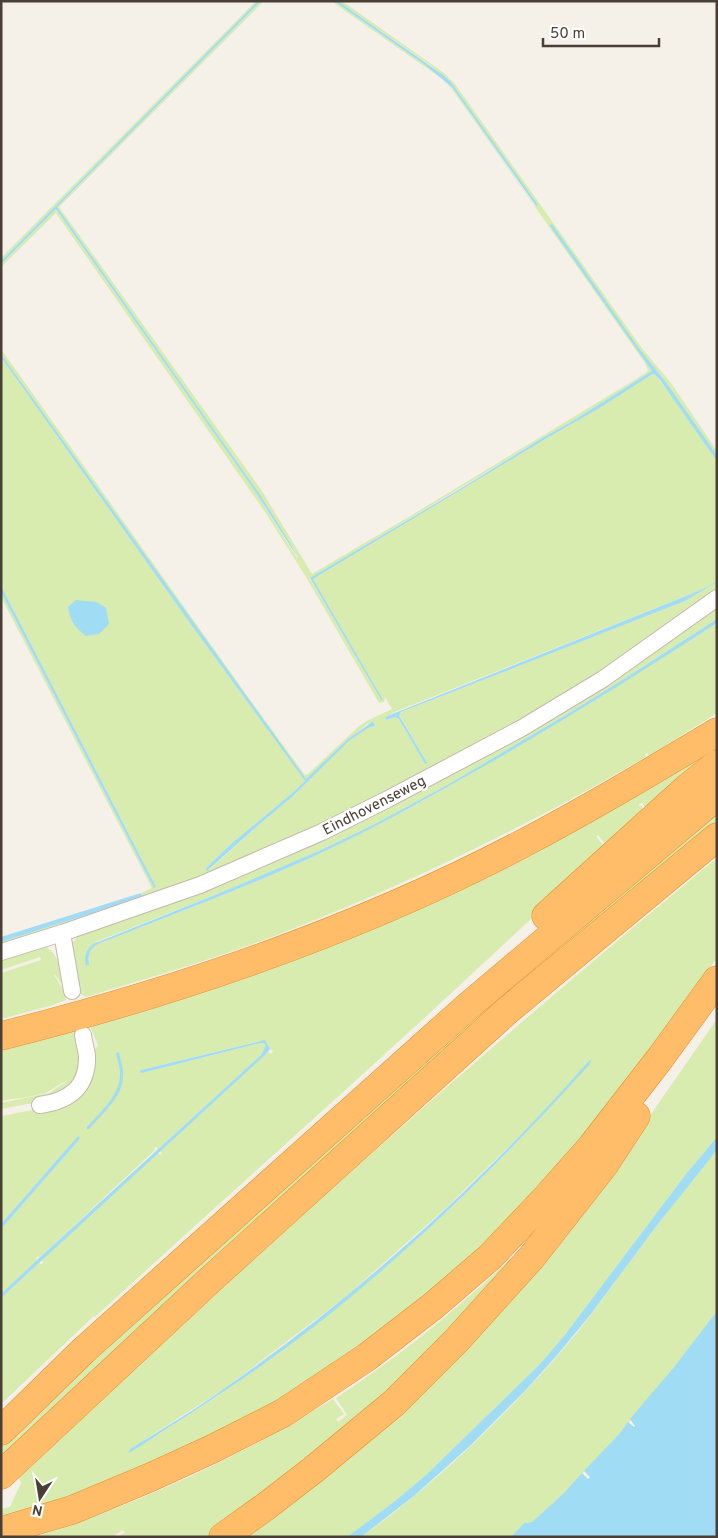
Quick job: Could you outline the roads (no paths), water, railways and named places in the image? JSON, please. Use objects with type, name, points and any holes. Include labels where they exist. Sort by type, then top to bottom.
[{"type":"highway","points":[[1,1036],[80,1016],[189,982],[318,936],[376,912],[518,846],[604,800],[717,732]]},
{"type":"highway","points":[[467,1008],[495,966],[510,949],[717,764]]},
{"type":"highway","points":[[1,1431],[84,1350],[467,1008],[717,796]]},
{"type":"highway","points":[[1,1475],[211,1279],[508,1010],[717,837]]},
{"type":"highway","points":[[1,1530],[72,1510],[212,1449],[283,1413],[367,1357],[433,1306],[490,1257],[546,1199],[592,1146],[661,1057],[717,980]]},
{"type":"highway","points":[[223,1537],[300,1481],[387,1409],[456,1341],[531,1258],[604,1165],[635,1118],[661,1057]]},
{"type":"street","name":"Eindhovenseweg","points":[[1,952],[62,934],[200,885],[322,832],[522,728],[603,679],[717,598]]},
{"type":"street","points":[[62,934],[72,991]]},
{"type":"street","points":[[40,1105],[63,1100],[75,1091],[85,1075],[87,1055],[83,1036]]},
{"type":"water","points":[[258,1],[261,1],[57,207],[261,496],[298,558],[255,491],[56,209],[1,264],[1,261]]},
{"type":"water","points":[[334,1],[338,1],[451,82],[538,205],[536,206],[452,87],[425,65]]},
{"type":"water","points":[[552,224],[638,347],[668,385],[717,455],[717,461],[654,374],[313,579],[382,701],[310,578],[571,422],[652,371],[550,226]]},
{"type":"water","points":[[1,354],[306,779],[347,740],[373,721],[375,726],[368,728],[349,741],[292,797],[207,871],[206,868],[230,845],[305,781],[187,619],[1,357]]},
{"type":"water","points":[[717,581],[685,601],[401,712],[399,715],[427,763],[425,764],[399,719],[395,717],[387,720],[385,717],[691,594]]},
{"type":"water","points":[[1,586],[156,887],[154,888],[1,592]]},
{"type":"water","points":[[76,600],[97,602],[106,608],[109,624],[99,634],[86,636],[74,624],[68,607]]},
{"type":"water","points":[[717,619],[717,623],[604,695],[428,798],[367,831],[297,864],[98,944],[91,950],[89,965],[86,966],[86,954],[93,944],[232,888],[321,850],[373,825],[449,784],[569,713]]},
{"type":"water","points":[[141,893],[143,897],[1,942],[1,937]]},
{"type":"water","points":[[265,1040],[270,1049],[265,1055],[1,1298],[1,1294],[37,1260],[261,1055],[266,1045],[263,1043],[256,1044],[142,1073],[140,1072],[141,1070]]},
{"type":"water","points":[[119,1052],[123,1073],[120,1091],[105,1111],[87,1129],[109,1103],[117,1089],[120,1073],[116,1053]]},
{"type":"water","points":[[592,1059],[589,1065],[504,1156],[367,1284],[268,1361],[203,1406],[128,1453],[130,1449],[202,1404],[274,1352],[370,1276],[461,1195]]},
{"type":"water","points":[[78,1136],[80,1138],[78,1141],[1,1229],[1,1224]]},
{"type":"water","points":[[717,1137],[717,1150],[658,1224],[591,1314],[525,1391],[471,1445],[414,1496],[361,1537],[347,1537],[426,1475],[539,1365],[564,1336],[686,1174]]},
{"type":"water","points":[[717,1311],[717,1537],[511,1537],[524,1523],[532,1522],[564,1493],[582,1473],[588,1479],[590,1477],[584,1471],[628,1422],[635,1426],[630,1419],[674,1367]]}]
